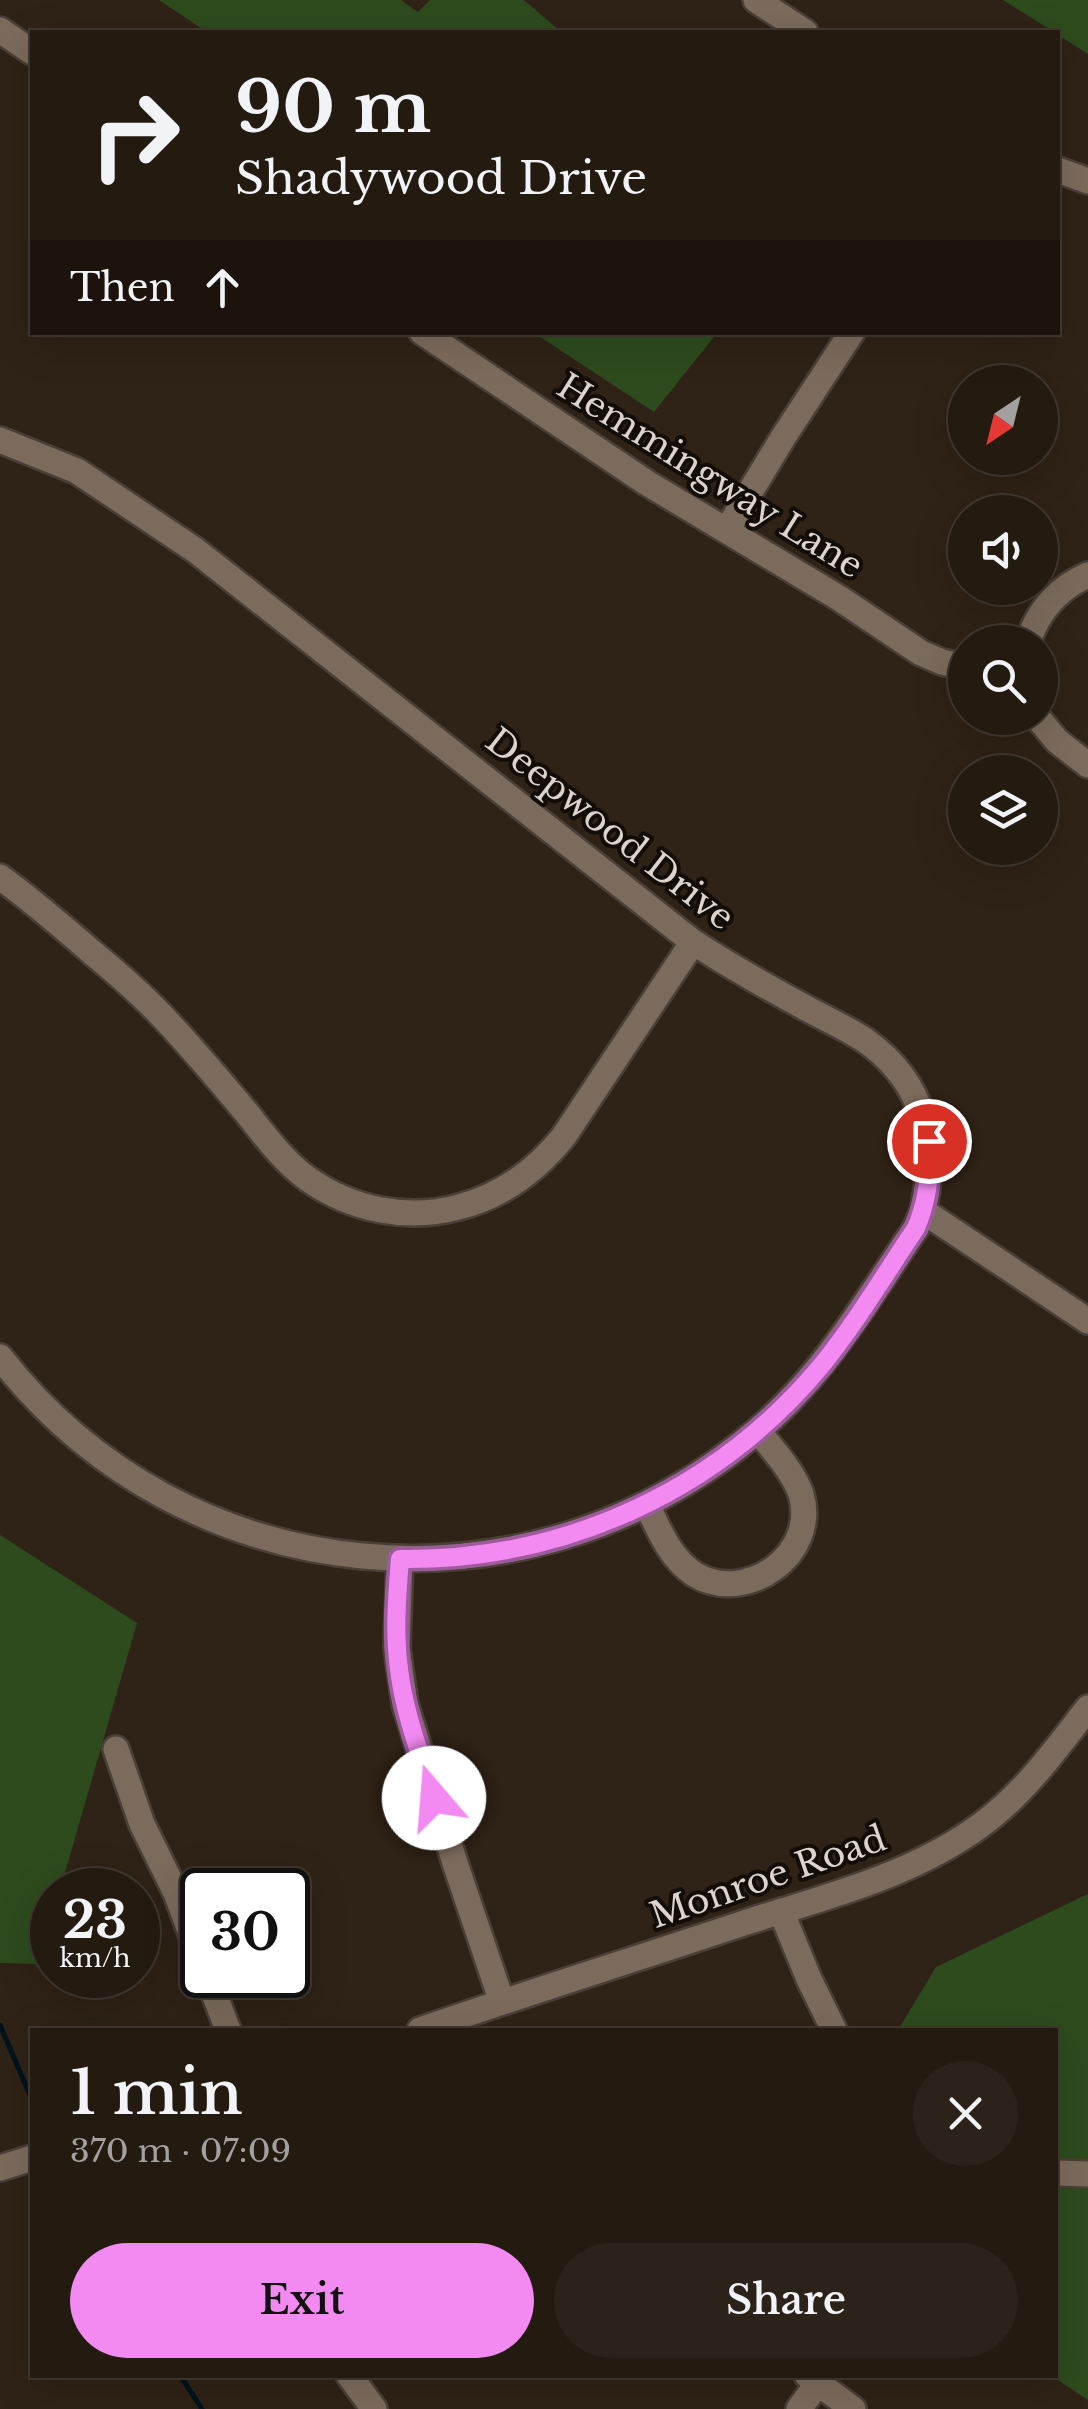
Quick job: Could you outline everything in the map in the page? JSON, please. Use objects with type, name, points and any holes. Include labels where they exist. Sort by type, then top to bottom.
[{"type":"street","points":[[756,0],[802,30]]},
{"type":"street","points":[[0,30],[30,51]]},
{"type":"street","points":[[1060,171],[1088,181]]},
{"type":"street","name":"Hemmingway Lane","points":[[426,335],[648,483],[839,598],[921,653],[948,663]]},
{"type":"street","points":[[727,530],[850,335]]},
{"type":"street","name":"Deepwood Drive","points":[[0,440],[76,471],[195,550],[693,942],[848,1030],[886,1058],[903,1077],[927,1127],[930,1174],[923,1212]]},
{"type":"street","points":[[1035,625],[1050,601],[1088,574]]},
{"type":"street","points":[[1052,735],[1088,766]]},
{"type":"street","points":[[0,877],[40,907],[159,1012],[304,1176],[359,1204],[399,1213],[421,1214],[478,1202],[538,1166],[564,1136],[693,942]]},
{"type":"street","points":[[0,1358],[32,1396],[100,1456],[158,1494],[214,1520],[333,1554],[400,1559],[464,1557],[528,1546],[598,1526],[694,1478],[758,1431],[834,1348],[923,1212],[1088,1321]]},
{"type":"street","points":[[646,1505],[670,1549],[697,1576],[730,1584],[765,1575],[778,1566],[798,1541],[804,1510],[794,1480],[758,1431]]},
{"type":"street","points":[[400,1559],[397,1648],[405,1704],[502,2002]]},
{"type":"street","name":"Monroe Road","points":[[426,2028],[781,1912],[932,1856],[1015,1798],[1088,1708]]},
{"type":"street","points":[[116,1749],[142,1824],[180,1904]]},
{"type":"street","points":[[781,1912],[833,2028]]},
{"type":"street","points":[[216,1998],[227,2028]]},
{"type":"street","points":[[0,2168],[30,2159]]},
{"type":"street","points":[[1058,2173],[1088,2174]]},
{"type":"street","points":[[350,2378],[374,2409]]},
{"type":"street","points":[[799,2409],[813,2379],[853,2409]]},
{"type":"green space","points":[[159,0],[401,0],[418,12],[430,0],[524,0],[559,30],[204,30]]},
{"type":"green space","points":[[1003,0],[1088,0],[1088,54],[1060,36],[1060,30],[1051,30]]},
{"type":"green space","points":[[539,335],[715,335],[654,412]]},
{"type":"green space","points":[[0,1535],[137,1623],[66,1868],[30,1868],[30,1964],[0,1963]]},
{"type":"green space","points":[[1088,1894],[1088,2400],[1055,2378],[1058,2378],[1058,2028],[899,2028],[936,1967]]},
{"type":"waterway","points":[[0,2025],[30,2095]]},
{"type":"waterway","points":[[182,2378],[202,2409]]},
{"type":"route","points":[[434,1798],[405,1704],[399,1670],[400,1559],[496,1553],[598,1526],[672,1492],[758,1431],[820,1366],[916,1228],[928,1192],[929,1141]]}]
